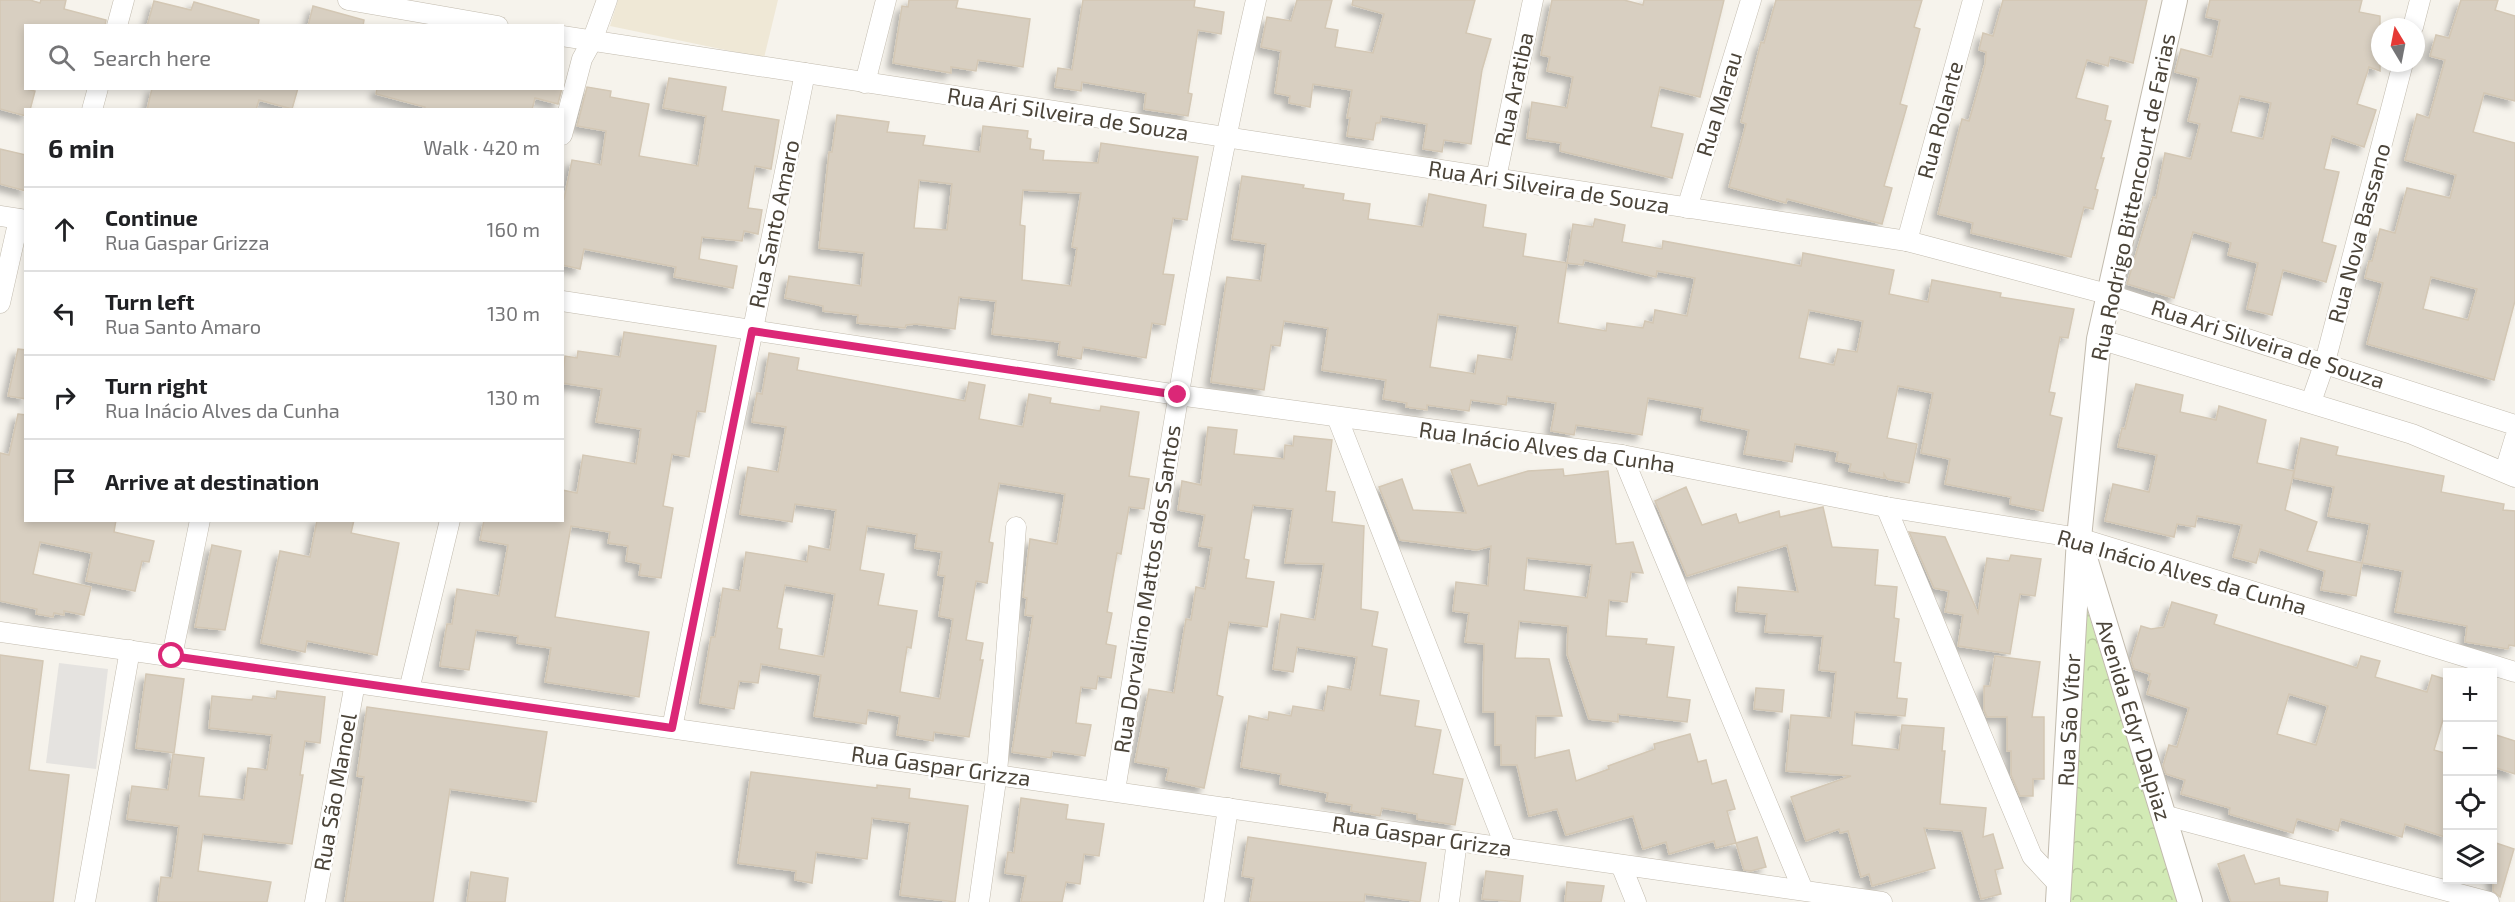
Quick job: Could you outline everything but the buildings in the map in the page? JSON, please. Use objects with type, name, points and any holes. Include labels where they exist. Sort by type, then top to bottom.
[{"type":"street","points":[[118,24],[124,0]]},
{"type":"street","points":[[348,0],[486,24]]},
{"type":"street","points":[[564,127],[582,59],[592,41],[607,0]]},
{"type":"street","points":[[865,83],[886,0]]},
{"type":"street","name":"Rua Dorvalino Mattos dos Santos","points":[[1115,790],[1178,395],[1224,137],[1256,0]]},
{"type":"street","name":"Rua Aratiba","points":[[1496,178],[1533,0]]},
{"type":"street","name":"Rua Marau","points":[[1687,208],[1751,0]]},
{"type":"street","name":"Rua Rolante","points":[[1907,241],[1972,0]]},
{"type":"street","name":"Rua Rodrigo Bittencourt de Farias","points":[[2079,538],[2099,339],[2107,294],[2175,0]]},
{"type":"street","points":[[2415,18],[2420,0]]},
{"type":"street","name":"Rua Ari Silveira de Souza","points":[[564,36],[1907,241],[2107,294],[2515,424]]},
{"type":"street","name":"Rua Nova Bassano","points":[[2311,402],[2325,362],[2401,72]]},
{"type":"street","name":"Rua Santo Amaro","points":[[672,728],[805,73]]},
{"type":"street","points":[[93,108],[97,90]]},
{"type":"street","points":[[0,303],[15,218]]},
{"type":"street","name":"Rua Inácio Alves da Cunha","points":[[564,301],[1178,395],[1622,455],[1886,507],[2079,538],[2515,672]]},
{"type":"street","name":"Rua Ari Silveira de Souza","points":[[2099,339],[2412,434],[2510,474]]},
{"type":"street","points":[[1337,417],[1506,848]]},
{"type":"street","points":[[2510,474],[2515,438]]},
{"type":"street","points":[[1622,455],[1803,890]]},
{"type":"street","points":[[1886,507],[2032,856],[2059,893]]},
{"type":"street","points":[[172,656],[200,522]]},
{"type":"street","points":[[409,690],[450,522]]},
{"type":"street","points":[[979,902],[997,773],[1016,527]]},
{"type":"street","name":"Avenida Edyr Dalpiaz","points":[[2079,538],[2190,902]]},
{"type":"street","name":"Rua São Vítor","points":[[2059,893],[2079,538]]},
{"type":"street","name":"Rua Gaspar Grizza","points":[[0,632],[997,773],[1882,902]]},
{"type":"street","points":[[85,902],[130,650]]},
{"type":"street","name":"Rua São Manoel","points":[[315,902],[355,683]]},
{"type":"street","points":[[1214,902],[1228,808]]},
{"type":"street","points":[[2163,815],[2489,902]]},
{"type":"street","points":[[1449,902],[1456,841]]},
{"type":"street","points":[[1621,865],[1636,902]]},
{"type":"shaded area","points":[[618,0],[778,0],[764,58],[610,26]]},
{"type":"shaded area","points":[[59,663],[108,669],[96,769],[46,763]]},
{"type":"green space","points":[[2086,606],[2179,902],[2070,902]]},
{"type":"route","points":[[172,656],[672,728],[752,331],[1178,395]]}]
